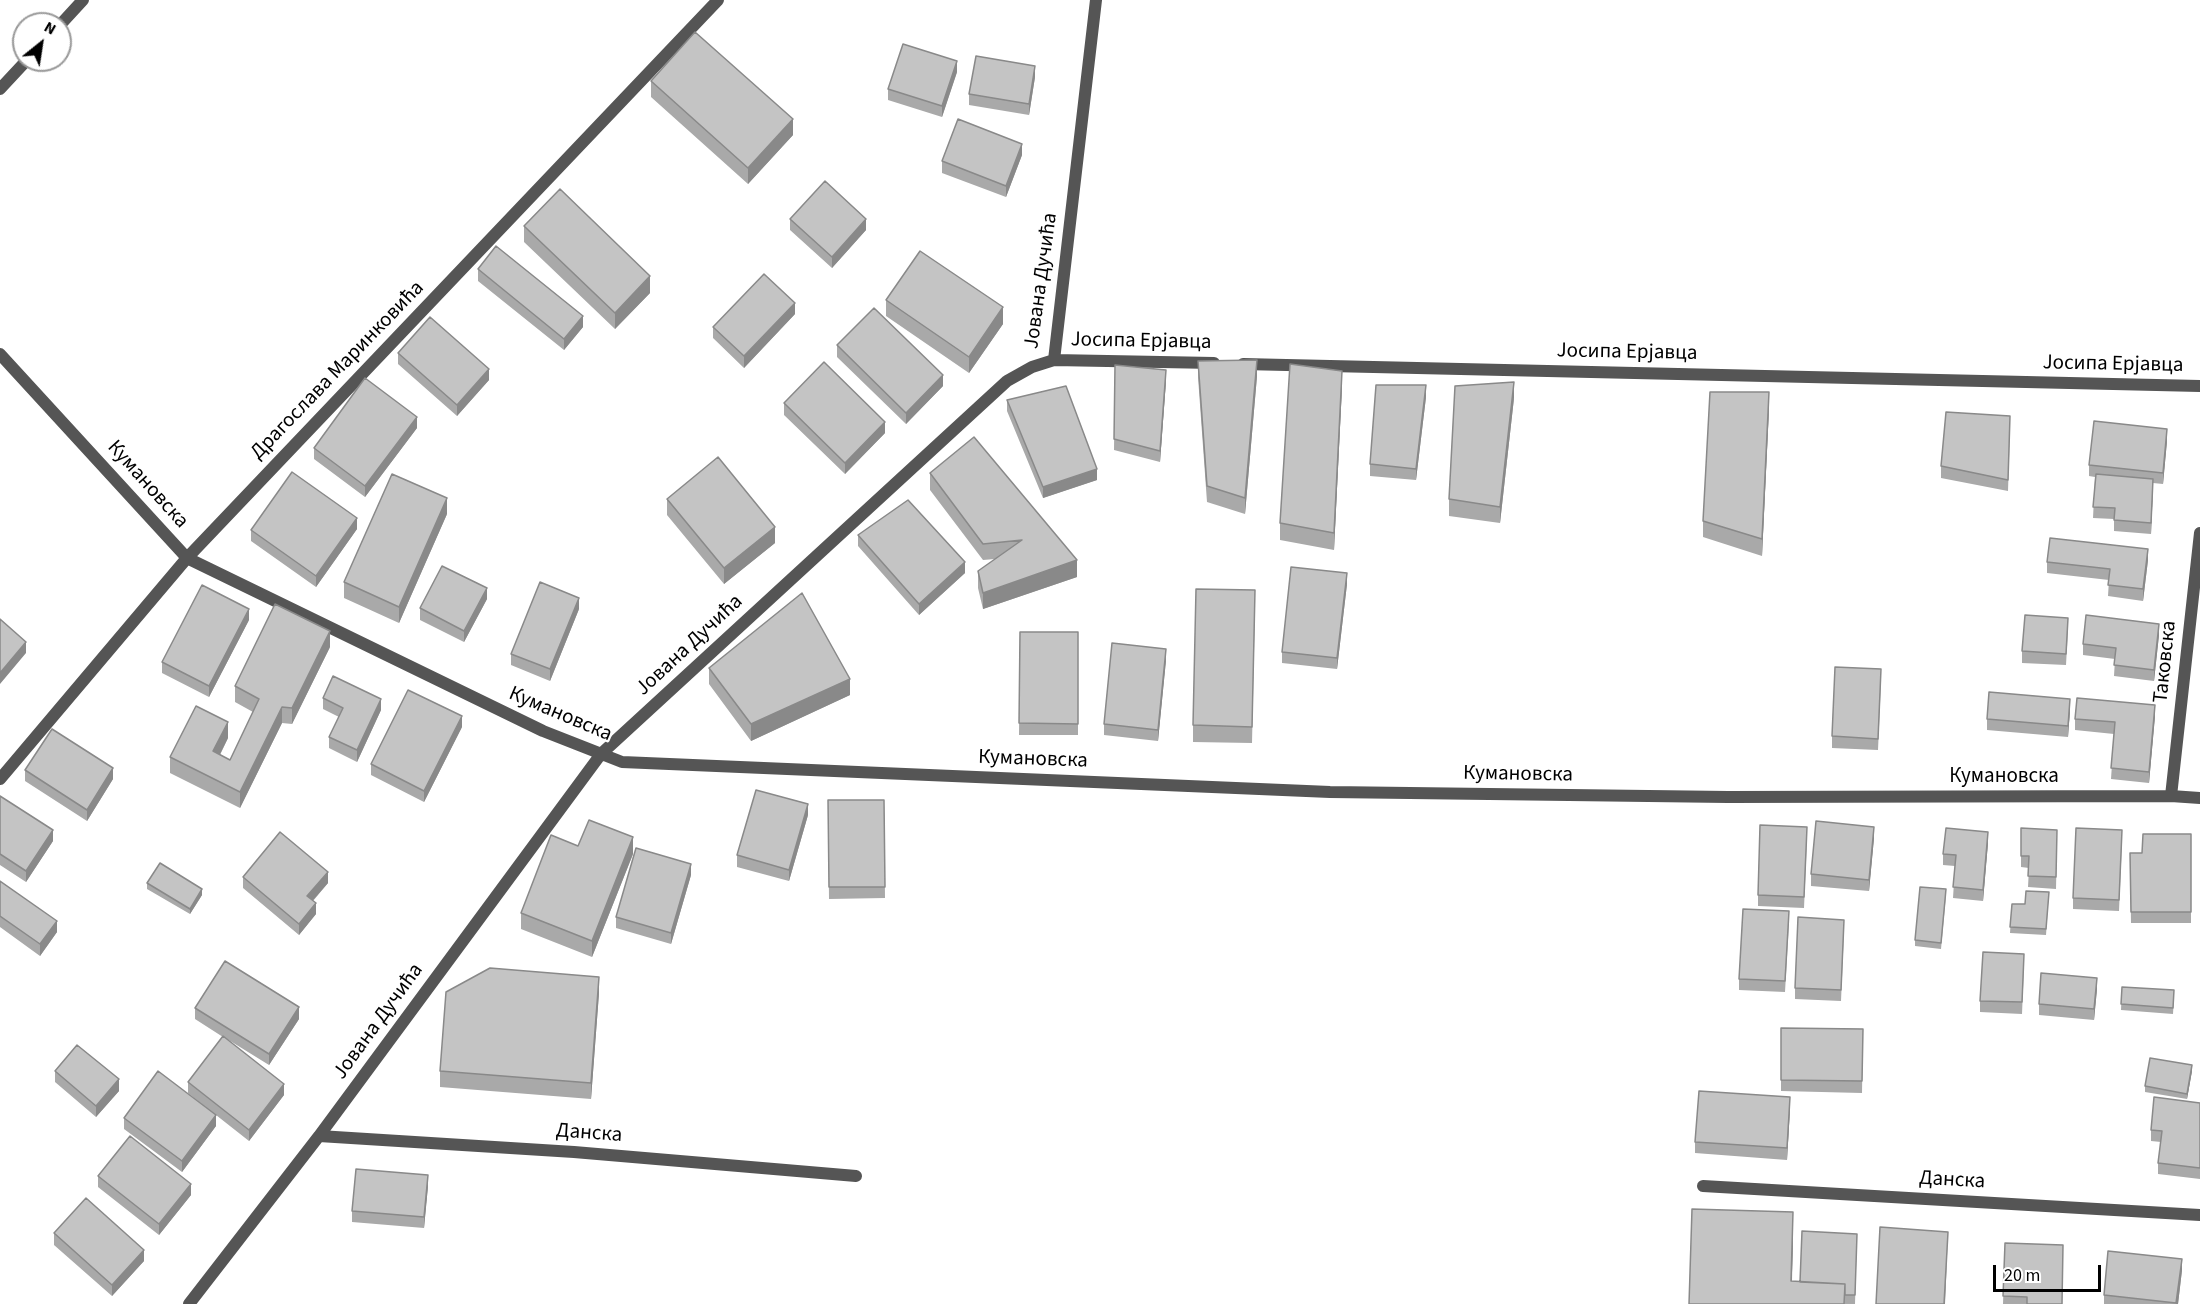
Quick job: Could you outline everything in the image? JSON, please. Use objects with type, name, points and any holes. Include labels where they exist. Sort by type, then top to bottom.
[{"type":"street","points":[[72,12],[83,0]]},
{"type":"street","name":"Драгослава Маринковића","points":[[0,779],[187,558],[718,0]]},
{"type":"street","name":"Јована Дучића","points":[[189,1304],[319,1136],[601,754],[1007,381],[1032,367],[1054,360],[1096,0]]},
{"type":"street","points":[[0,89],[16,72]]},
{"type":"street","name":"Кумановска","points":[[0,354],[187,558],[543,731],[622,762],[1330,792],[1728,797],[2171,796],[2200,798]]},
{"type":"street","name":"Јосипа Ерјавца","points":[[1054,360],[2200,386]]},
{"type":"street","name":"Таковска","points":[[2171,796],[2200,533]]},
{"type":"street","name":"Данска","points":[[319,1136],[574,1152],[856,1176]]},
{"type":"street","name":"Данска","points":[[1703,1186],[2200,1215]]},
{"type":"building","points":[[695,32],[793,119],[748,168],[651,81]]},
{"type":"building","points":[[903,44],[957,61],[942,106],[888,89]]},
{"type":"building","points":[[976,56],[1035,66],[1029,104],[969,94]]},
{"type":"building","points":[[958,119],[1022,144],[1006,186],[942,161]]},
{"type":"building","points":[[825,181],[866,219],[832,257],[790,219]]},
{"type":"building","points":[[560,189],[650,276],[615,313],[524,226]]},
{"type":"building","points":[[496,246],[583,316],[564,339],[478,269]]},
{"type":"building","points":[[920,251],[1003,307],[969,357],[886,300]]},
{"type":"building","points":[[764,274],[795,303],[744,356],[713,327]]},
{"type":"building","points":[[874,308],[943,375],[906,413],[837,345]]},
{"type":"building","points":[[430,317],[489,369],[457,405],[398,353]]},
{"type":"building","points":[[1257,360],[1245,498],[1207,486],[1198,361]]},
{"type":"building","points":[[824,362],[885,422],[845,463],[784,403]]},
{"type":"building","points":[[1290,364],[1342,371],[1334,533],[1280,523]]},
{"type":"building","points":[[1115,365],[1166,370],[1160,451],[1114,439]]},
{"type":"building","points":[[365,378],[417,417],[365,486],[314,448]]},
{"type":"building","points":[[1514,382],[1500,507],[1449,499],[1455,386]]},
{"type":"building","points":[[1376,385],[1426,385],[1416,469],[1370,464]]},
{"type":"building","points":[[1066,386],[1097,469],[1043,487],[1007,400]]},
{"type":"building","points":[[1710,392],[1769,392],[1762,539],[1703,521]]},
{"type":"building","points":[[1946,412],[2010,416],[2008,480],[1941,466]]},
{"type":"building","points":[[2094,421],[2167,429],[2163,473],[2089,465]]},
{"type":"building","points":[[974,437],[1077,560],[983,593],[978,571],[1022,540],[983,544],[930,473]]},
{"type":"building","points":[[718,457],[775,527],[724,568],[667,499]]},
{"type":"building","points":[[292,472],[357,518],[316,576],[251,530]]},
{"type":"building","points":[[392,474],[447,498],[399,607],[344,582]]},
{"type":"building","points":[[2096,474],[2153,479],[2151,523],[2114,520],[2115,508],[2093,507]]},
{"type":"building","points":[[908,500],[965,562],[919,604],[858,535]]},
{"type":"building","points":[[2050,538],[2148,549],[2143,589],[2108,585],[2110,569],[2047,562]]},
{"type":"building","points":[[442,566],[487,588],[464,631],[420,608]]},
{"type":"building","points":[[1291,567],[1347,573],[1337,658],[1282,652]]},
{"type":"building","points":[[540,582],[579,598],[550,669],[511,654]]},
{"type":"building","points":[[202,585],[249,609],[209,686],[162,662]]},
{"type":"building","points":[[1196,589],[1255,590],[1252,727],[1193,725]]},
{"type":"building","points":[[802,593],[850,679],[751,724],[709,668]]},
{"type":"building","points":[[275,604],[330,631],[292,708],[282,707],[240,792],[170,757],[196,706],[228,722],[213,751],[230,760],[259,699],[235,686]]},
{"type":"building","points":[[2025,615],[2068,618],[2066,654],[2022,651]]},
{"type":"building","points":[[2086,615],[2159,624],[2154,670],[2114,665],[2116,648],[2083,644]]},
{"type":"building","points":[[0,619],[26,642],[0,673]]},
{"type":"building","points":[[1020,632],[1078,632],[1078,724],[1019,723]]},
{"type":"building","points":[[1112,643],[1166,649],[1158,730],[1104,724]]},
{"type":"building","points":[[1835,667],[1881,669],[1878,739],[1832,736]]},
{"type":"building","points":[[333,676],[381,699],[357,750],[329,737],[343,708],[323,698]]},
{"type":"building","points":[[408,690],[462,716],[424,791],[371,764]]},
{"type":"building","points":[[1989,692],[2070,699],[2068,726],[1987,719]]},
{"type":"building","points":[[2077,698],[2155,705],[2149,772],[2111,768],[2115,722],[2075,719]]},
{"type":"building","points":[[52,729],[113,768],[87,810],[25,770]]},
{"type":"building","points":[[756,790],[808,804],[789,870],[737,855]]},
{"type":"building","points":[[0,796],[53,830],[26,871],[0,854]]},
{"type":"building","points":[[828,800],[884,800],[885,887],[829,887]]},
{"type":"building","points":[[589,820],[633,837],[592,941],[521,913],[551,835],[578,846]]},
{"type":"building","points":[[1816,821],[1874,827],[1869,880],[1811,874]]},
{"type":"building","points":[[1760,825],[1807,827],[1804,897],[1758,895]]},
{"type":"building","points":[[1946,828],[1988,832],[1983,890],[1953,887],[1956,855],[1943,854]]},
{"type":"building","points":[[2021,828],[2057,830],[2056,877],[2028,876],[2029,856],[2021,856]]},
{"type":"building","points":[[2076,828],[2122,830],[2119,900],[2073,898]]},
{"type":"building","points":[[280,832],[328,872],[307,896],[316,903],[299,924],[243,877]]},
{"type":"building","points":[[2143,834],[2191,834],[2191,912],[2131,912],[2130,853],[2142,853]]},
{"type":"building","points":[[636,848],[691,864],[671,933],[616,917]]},
{"type":"building","points":[[160,863],[202,889],[190,909],[147,883]]},
{"type":"building","points":[[0,881],[57,921],[40,944],[0,916]]},
{"type":"building","points":[[1920,887],[1946,889],[1941,943],[1915,940]]},
{"type":"building","points":[[2026,891],[2049,892],[2046,929],[2010,927],[2012,904],[2025,904]]},
{"type":"building","points":[[1743,909],[1789,911],[1785,981],[1739,979]]},
{"type":"building","points":[[1798,917],[1844,920],[1841,990],[1795,988]]},
{"type":"building","points":[[1983,952],[2024,954],[2022,1002],[1980,1001]]},
{"type":"building","points":[[225,961],[299,1007],[269,1054],[195,1008]]},
{"type":"building","points":[[490,968],[599,977],[591,1083],[440,1071],[446,992]]},
{"type":"building","points":[[2041,973],[2097,978],[2094,1009],[2039,1004]]},
{"type":"building","points":[[2122,987],[2174,990],[2173,1008],[2121,1004]]},
{"type":"building","points":[[1781,1028],[1863,1029],[1862,1081],[1781,1080]]},
{"type":"building","points":[[223,1036],[284,1084],[249,1130],[188,1082]]},
{"type":"building","points":[[77,1045],[119,1079],[96,1106],[55,1071]]},
{"type":"building","points":[[2150,1058],[2192,1065],[2187,1094],[2145,1086]]},
{"type":"building","points":[[158,1071],[216,1115],[182,1161],[124,1118]]},
{"type":"building","points":[[1699,1091],[1790,1097],[1787,1148],[1695,1142]]},
{"type":"building","points":[[2154,1097],[2200,1103],[2200,1168],[2158,1163],[2162,1131],[2151,1130]]},
{"type":"building","points":[[130,1136],[191,1184],[159,1224],[98,1176]]},
{"type":"building","points":[[356,1169],[428,1175],[424,1217],[352,1211]]},
{"type":"building","points":[[86,1198],[144,1250],[112,1285],[54,1233]]},
{"type":"building","points":[[1692,1209],[1793,1212],[1791,1281],[1845,1284],[1844,1304],[1689,1304]]},
{"type":"building","points":[[1880,1227],[1948,1232],[1944,1304],[1876,1304]]},
{"type":"building","points":[[1802,1231],[1857,1234],[1855,1295],[1845,1295],[1845,1284],[1800,1282]]},
{"type":"building","points":[[2005,1243],[2063,1245],[2062,1304],[2027,1304],[2027,1297],[2003,1296]]},
{"type":"building","points":[[2108,1251],[2182,1259],[2176,1303],[2104,1295]]}]
